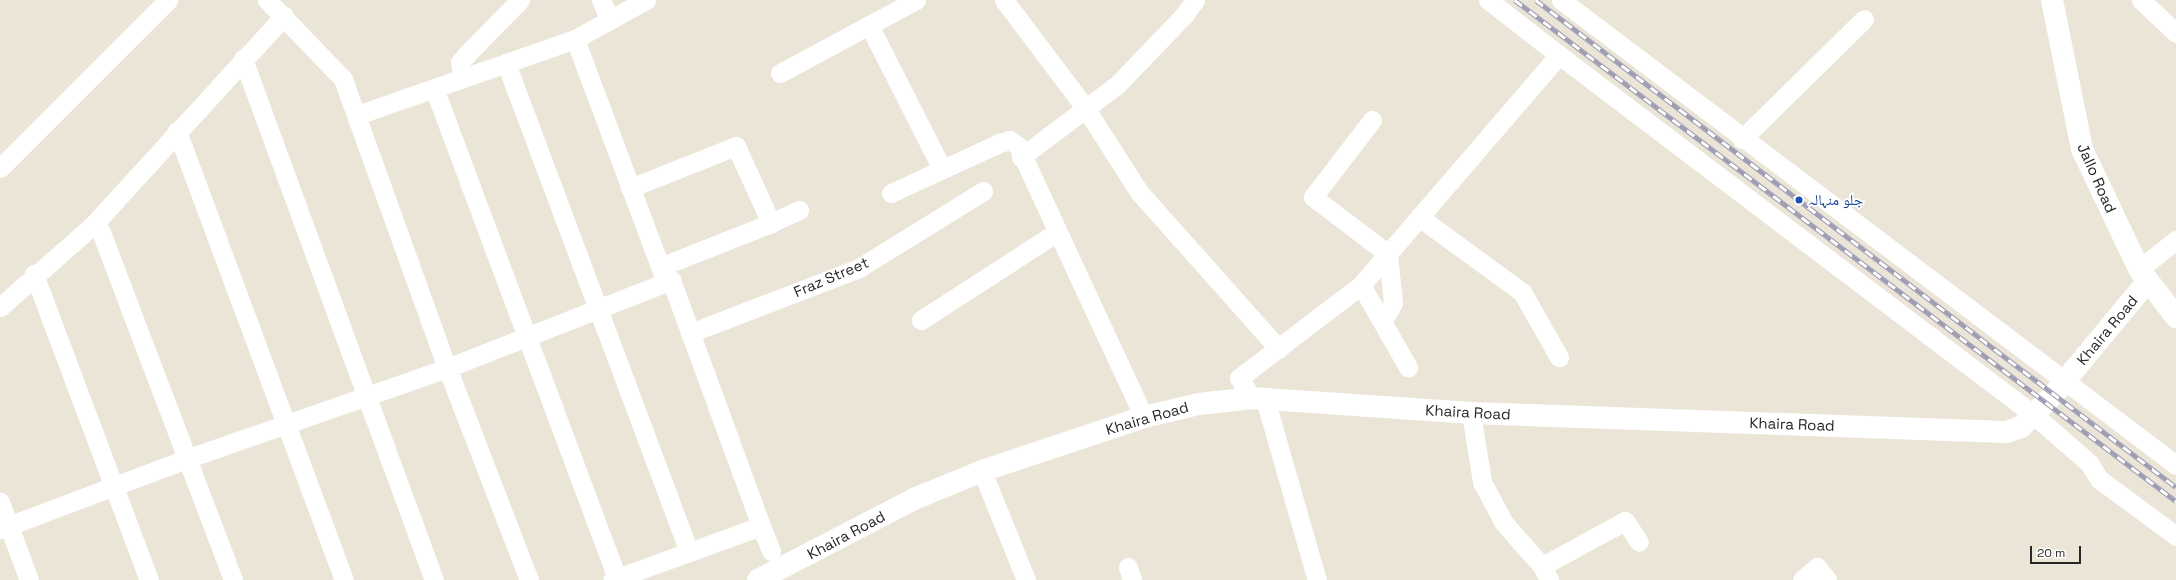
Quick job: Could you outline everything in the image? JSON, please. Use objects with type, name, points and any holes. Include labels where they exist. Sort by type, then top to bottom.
[{"type":"street","points":[[0,168],[168,0]]},
{"type":"street","points":[[267,0],[343,79],[447,368],[529,580]]},
{"type":"street","points":[[463,78],[460,62],[466,54],[520,0]]},
{"type":"street","points":[[601,0],[610,20]]},
{"type":"street","points":[[357,115],[575,39],[646,0]]},
{"type":"street","points":[[780,73],[916,0]]},
{"type":"street","points":[[1004,0],[1086,109],[1139,192],[1279,349]]},
{"type":"street","points":[[1021,157],[1117,84],[1185,14],[1195,0]]},
{"type":"street","points":[[1488,0],[2034,415],[2089,463],[2099,479],[2176,536]]},
{"type":"street","points":[[1561,0],[1742,139],[2176,465]]},
{"type":"street","name":"Jallo Road","points":[[2052,0],[2082,149],[2143,275],[2176,318]]},
{"type":"street","points":[[2141,0],[2176,33]]},
{"type":"street","points":[[0,307],[34,274],[94,224],[243,59],[284,16]]},
{"type":"street","points":[[1742,139],[1864,19]]},
{"type":"street","points":[[870,25],[942,169]]},
{"type":"street","points":[[575,39],[663,275],[671,280],[771,551]]},
{"type":"street","points":[[1317,580],[1258,398],[1238,378],[1279,349],[1360,285],[1559,55]]},
{"type":"street","points":[[243,59],[434,580]]},
{"type":"street","points":[[506,63],[600,309],[689,552]]},
{"type":"street","points":[[434,88],[528,338],[614,579],[761,526]]},
{"type":"street","points":[[1372,120],[1313,197],[1388,254],[1393,303],[1382,322]]},
{"type":"street","points":[[178,131],[344,580]]},
{"type":"street","points":[[891,193],[1010,140],[1018,146],[1021,157],[1144,417]]},
{"type":"street","points":[[630,188],[736,146],[771,223]]},
{"type":"street","name":"Fraz Street","points":[[690,333],[859,268],[983,190]]},
{"type":"street","points":[[5,528],[186,459],[287,423],[367,398],[528,338],[600,309],[663,275],[798,210]]},
{"type":"street","points":[[1419,217],[1522,292],[1559,357]]},
{"type":"street","points":[[94,224],[102,232],[186,459],[233,580]]},
{"type":"street","points":[[921,320],[1057,232]]},
{"type":"street","points":[[2143,275],[2176,240]]},
{"type":"street","points":[[34,274],[115,486],[149,580]]},
{"type":"street","name":"Khaira Road","points":[[758,580],[914,499],[982,471],[1144,417],[1200,404],[1258,398],[1471,413],[2006,432],[2021,427],[2034,415],[2064,381],[2143,275]]},
{"type":"street","points":[[1360,285],[1408,367]]},
{"type":"street","points":[[1471,413],[1482,482],[1504,523],[1546,573],[1625,521],[1639,542]]},
{"type":"street","points":[[982,471],[1026,580]]},
{"type":"street","points":[[0,502],[5,528],[29,580]]},
{"type":"street","points":[[1802,580],[1817,567],[1827,580]]},
{"type":"railway","points":[[1515,0],[2176,501]]},
{"type":"railway","points":[[1536,0],[2176,487]]},
{"type":"place","name":"جلو منہالہ","points":[[1799,200]]}]
